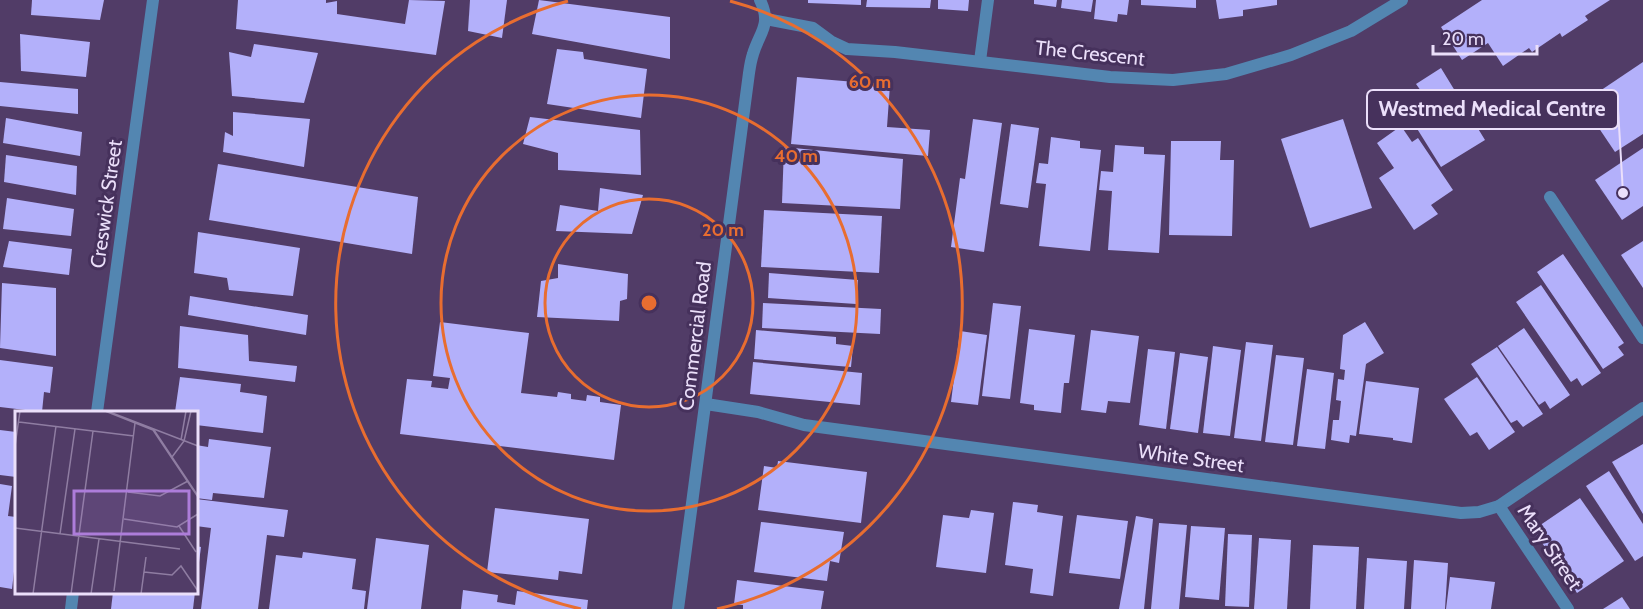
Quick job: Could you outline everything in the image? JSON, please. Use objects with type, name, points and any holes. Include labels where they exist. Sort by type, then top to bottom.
[{"type":"street","name":"Creswick Street","points":[[97,411],[153,0]]},
{"type":"street","points":[[760,0],[765,19]]},
{"type":"street","points":[[980,61],[988,0]]},
{"type":"street","name":"The Crescent","points":[[765,19],[813,28],[832,42],[847,49],[980,61],[1135,79],[1173,80],[1208,77],[1250,69],[1324,43],[1373,19],[1402,0]]},
{"type":"street","name":"Commercial Road","points":[[678,609],[749,73],[753,53],[764,31],[765,19]]},
{"type":"street","points":[[1550,198],[1643,338]]},
{"type":"street","name":"White Street","points":[[706,404],[758,412],[804,425],[1449,512],[1479,512],[1499,506],[1643,408]]},
{"type":"street","name":"Mary Street","points":[[1499,506],[1568,609]]},
{"type":"street","points":[[71,609],[73,594]]},
{"type":"building","points":[[32,0],[104,0],[100,20],[31,15]]},
{"type":"building","points":[[238,0],[326,0],[326,3],[337,1],[337,14],[405,24],[409,0],[445,1],[436,55],[236,29]]},
{"type":"building","points":[[470,0],[507,0],[502,38],[468,31]]},
{"type":"building","points":[[539,0],[670,17],[670,59],[532,34]]},
{"type":"building","points":[[808,0],[861,0],[861,5],[808,3]]},
{"type":"building","points":[[867,0],[931,0],[930,8],[866,7]]},
{"type":"building","points":[[938,0],[969,0],[968,11],[938,9]]},
{"type":"building","points":[[1034,0],[1057,0],[1056,7],[1034,4]]},
{"type":"building","points":[[1062,0],[1093,0],[1091,12],[1061,8]]},
{"type":"building","points":[[1096,0],[1129,0],[1127,15],[1118,14],[1117,22],[1094,19]]},
{"type":"building","points":[[1141,0],[1196,0],[1196,8],[1141,5]]},
{"type":"building","points":[[1216,0],[1277,0],[1277,5],[1243,10],[1243,16],[1219,19]]},
{"type":"building","points":[[1482,0],[1610,0],[1585,16],[1588,20],[1562,37],[1560,33],[1532,52],[1529,48],[1503,66],[1488,43],[1462,60],[1441,27]]},
{"type":"building","points":[[20,34],[90,42],[86,77],[21,71]]},
{"type":"building","points":[[254,44],[318,53],[304,103],[232,96],[229,52],[251,57]]},
{"type":"building","points":[[557,49],[583,52],[584,59],[647,69],[641,118],[547,104]]},
{"type":"building","points":[[1643,62],[1643,134],[1615,152],[1582,103]]},
{"type":"building","points":[[1441,68],[1485,140],[1441,167],[1401,103],[1421,91],[1416,84]]},
{"type":"building","points":[[797,77],[890,85],[887,127],[930,130],[928,156],[791,144]]},
{"type":"building","points":[[0,82],[78,89],[78,114],[0,106]]},
{"type":"building","points":[[233,112],[310,119],[304,167],[223,152],[225,132],[233,136]]},
{"type":"building","points":[[530,117],[640,130],[641,175],[558,170],[558,153],[523,144]]},
{"type":"building","points":[[6,118],[82,132],[80,156],[3,143]]},
{"type":"building","points":[[973,119],[1002,123],[984,252],[951,247],[960,178],[965,179]]},
{"type":"building","points":[[1343,119],[1372,208],[1310,228],[1281,139]]},
{"type":"building","points":[[1011,124],[1039,128],[1028,208],[1000,204]]},
{"type":"building","points":[[1401,126],[1412,142],[1418,138],[1453,190],[1431,205],[1438,214],[1414,230],[1379,178],[1394,168],[1377,143]]},
{"type":"building","points":[[1051,137],[1080,141],[1080,148],[1101,150],[1090,251],[1039,246],[1046,184],[1036,183],[1039,163],[1048,164]]},
{"type":"building","points":[[1171,141],[1221,141],[1220,160],[1234,160],[1232,236],[1169,235]]},
{"type":"building","points":[[1115,145],[1144,147],[1144,154],[1165,155],[1159,253],[1108,250],[1112,191],[1099,190],[1101,171],[1113,172]]},
{"type":"building","points":[[784,147],[903,159],[900,209],[782,203]]},
{"type":"building","points":[[1643,148],[1643,206],[1622,220],[1595,180]]},
{"type":"building","points":[[6,155],[77,166],[76,195],[4,182]]},
{"type":"building","points":[[218,164],[418,197],[412,254],[209,220]]},
{"type":"building","points":[[600,188],[643,195],[632,234],[556,231],[560,205],[598,211]]},
{"type":"building","points":[[7,198],[74,209],[71,236],[3,229]]},
{"type":"building","points":[[764,210],[882,216],[879,273],[761,267]]},
{"type":"building","points":[[198,232],[300,248],[293,296],[229,290],[227,278],[194,273]]},
{"type":"building","points":[[9,241],[72,249],[69,275],[3,267]]},
{"type":"building","points":[[1643,241],[1643,288],[1621,255]]},
{"type":"building","points":[[1563,254],[1624,343],[1618,347],[1624,355],[1603,369],[1537,272]]},
{"type":"building","points":[[558,264],[628,274],[627,299],[620,301],[619,321],[537,317],[541,281],[558,278]]},
{"type":"building","points":[[769,273],[858,280],[856,304],[768,298]]},
{"type":"building","points":[[2,283],[56,288],[56,356],[0,348]]},
{"type":"building","points":[[1541,285],[1601,373],[1582,386],[1577,378],[1571,382],[1516,302]]},
{"type":"building","points":[[190,296],[308,315],[306,335],[188,315]]},
{"type":"building","points":[[763,303],[881,309],[880,334],[762,328]]},
{"type":"building","points":[[993,303],[1021,306],[1010,399],[982,396]]},
{"type":"building","points":[[440,322],[529,333],[521,393],[557,397],[558,392],[571,394],[571,399],[586,401],[587,395],[600,397],[600,402],[621,405],[614,460],[400,434],[407,379],[432,381],[431,387],[448,389],[450,378],[433,376]]},
{"type":"building","points":[[1365,322],[1384,353],[1366,364],[1356,436],[1350,435],[1349,443],[1331,440],[1333,420],[1339,420],[1341,401],[1336,400],[1338,379],[1344,380],[1345,370],[1340,369],[1343,335]]},
{"type":"building","points":[[180,326],[248,335],[249,361],[297,366],[295,382],[178,368]]},
{"type":"building","points":[[1524,328],[1570,395],[1550,409],[1545,401],[1539,405],[1498,346]]},
{"type":"building","points":[[1029,329],[1075,335],[1069,383],[1064,383],[1061,413],[1034,410],[1034,405],[1020,403]]},
{"type":"building","points":[[756,330],[836,337],[836,344],[853,346],[851,367],[754,359]]},
{"type":"building","points":[[1091,330],[1139,336],[1130,403],[1108,401],[1106,413],[1081,410]]},
{"type":"building","points":[[960,331],[987,335],[978,405],[951,402]]},
{"type":"building","points":[[1246,342],[1273,345],[1261,441],[1234,438]]},
{"type":"building","points":[[1213,346],[1241,350],[1230,436],[1203,433]]},
{"type":"building","points":[[1497,347],[1543,414],[1523,427],[1517,420],[1511,423],[1471,364]]},
{"type":"building","points":[[1148,349],[1175,352],[1166,429],[1139,425]]},
{"type":"building","points":[[1180,353],[1208,357],[1198,433],[1170,429]]},
{"type":"building","points":[[1276,355],[1304,358],[1293,445],[1265,442]]},
{"type":"building","points":[[0,360],[53,367],[50,393],[44,392],[42,411],[0,407]]},
{"type":"building","points":[[753,362],[862,373],[860,405],[750,394]]},
{"type":"building","points":[[1307,369],[1334,373],[1325,449],[1297,446]]},
{"type":"building","points":[[180,377],[241,384],[240,392],[267,396],[263,433],[198,425],[198,411],[175,411]]},
{"type":"building","points":[[1477,377],[1515,432],[1489,450],[1477,432],[1470,436],[1444,399]]},
{"type":"building","points":[[1366,381],[1419,388],[1412,443],[1359,434]]},
{"type":"building","points":[[0,430],[15,432],[15,477],[0,475]]},
{"type":"building","points":[[209,439],[271,447],[264,498],[213,493],[212,500],[198,498],[198,445],[208,447]]},
{"type":"building","points":[[1643,444],[1643,514],[1612,462]]},
{"type":"building","points":[[778,461],[867,472],[861,523],[758,510],[764,466],[777,468]]},
{"type":"building","points":[[1609,471],[1643,524],[1643,556],[1635,561],[1586,486]]},
{"type":"building","points":[[0,484],[12,486],[8,516],[15,517],[15,563],[12,589],[0,587]]},
{"type":"building","points":[[1580,498],[1624,561],[1577,593],[1533,530]]},
{"type":"building","points":[[198,499],[288,510],[284,537],[267,535],[258,609],[201,609],[211,528],[198,526]]},
{"type":"building","points":[[1013,502],[1038,505],[1037,512],[1063,516],[1053,596],[1030,593],[1033,569],[1005,565]]},
{"type":"building","points":[[495,508],[589,519],[582,574],[559,571],[558,580],[487,572]]},
{"type":"building","points":[[971,510],[994,513],[986,573],[936,567],[943,515],[969,518]]},
{"type":"building","points":[[1077,515],[1128,521],[1120,579],[1069,573]]},
{"type":"building","points":[[1136,516],[1153,519],[1144,609],[1119,609]]},
{"type":"building","points":[[761,522],[844,532],[839,563],[830,561],[827,581],[754,572]]},
{"type":"building","points":[[1159,523],[1187,525],[1179,609],[1151,609]]},
{"type":"building","points":[[1191,526],[1225,528],[1219,600],[1185,597]]},
{"type":"building","points":[[1228,534],[1252,535],[1249,607],[1225,606]]},
{"type":"building","points":[[376,538],[429,545],[421,609],[367,609]]},
{"type":"building","points":[[1259,538],[1291,540],[1287,609],[1254,609]]},
{"type":"building","points":[[1313,545],[1359,547],[1356,609],[1310,609]]},
{"type":"building","points":[[198,546],[201,547],[198,570]]},
{"type":"building","points":[[303,552],[356,559],[352,589],[366,591],[364,609],[269,609],[276,555],[302,558]]},
{"type":"building","points":[[1367,558],[1407,561],[1404,609],[1364,609]]},
{"type":"building","points":[[1414,560],[1448,563],[1445,609],[1411,609]]},
{"type":"building","points":[[1450,577],[1495,582],[1491,609],[1446,609]]},
{"type":"building","points":[[737,580],[824,591],[821,609],[743,609],[743,605],[734,604]]},
{"type":"building","points":[[463,590],[498,595],[497,602],[515,605],[517,591],[588,600],[587,609],[461,609]]},
{"type":"building","points":[[113,594],[195,594],[193,609],[111,609]]},
{"type":"building","points":[[1622,597],[1630,609],[1603,609]]},
{"type":"place","name":"Westmed Medical Centre","points":[[1623,193]]}]
